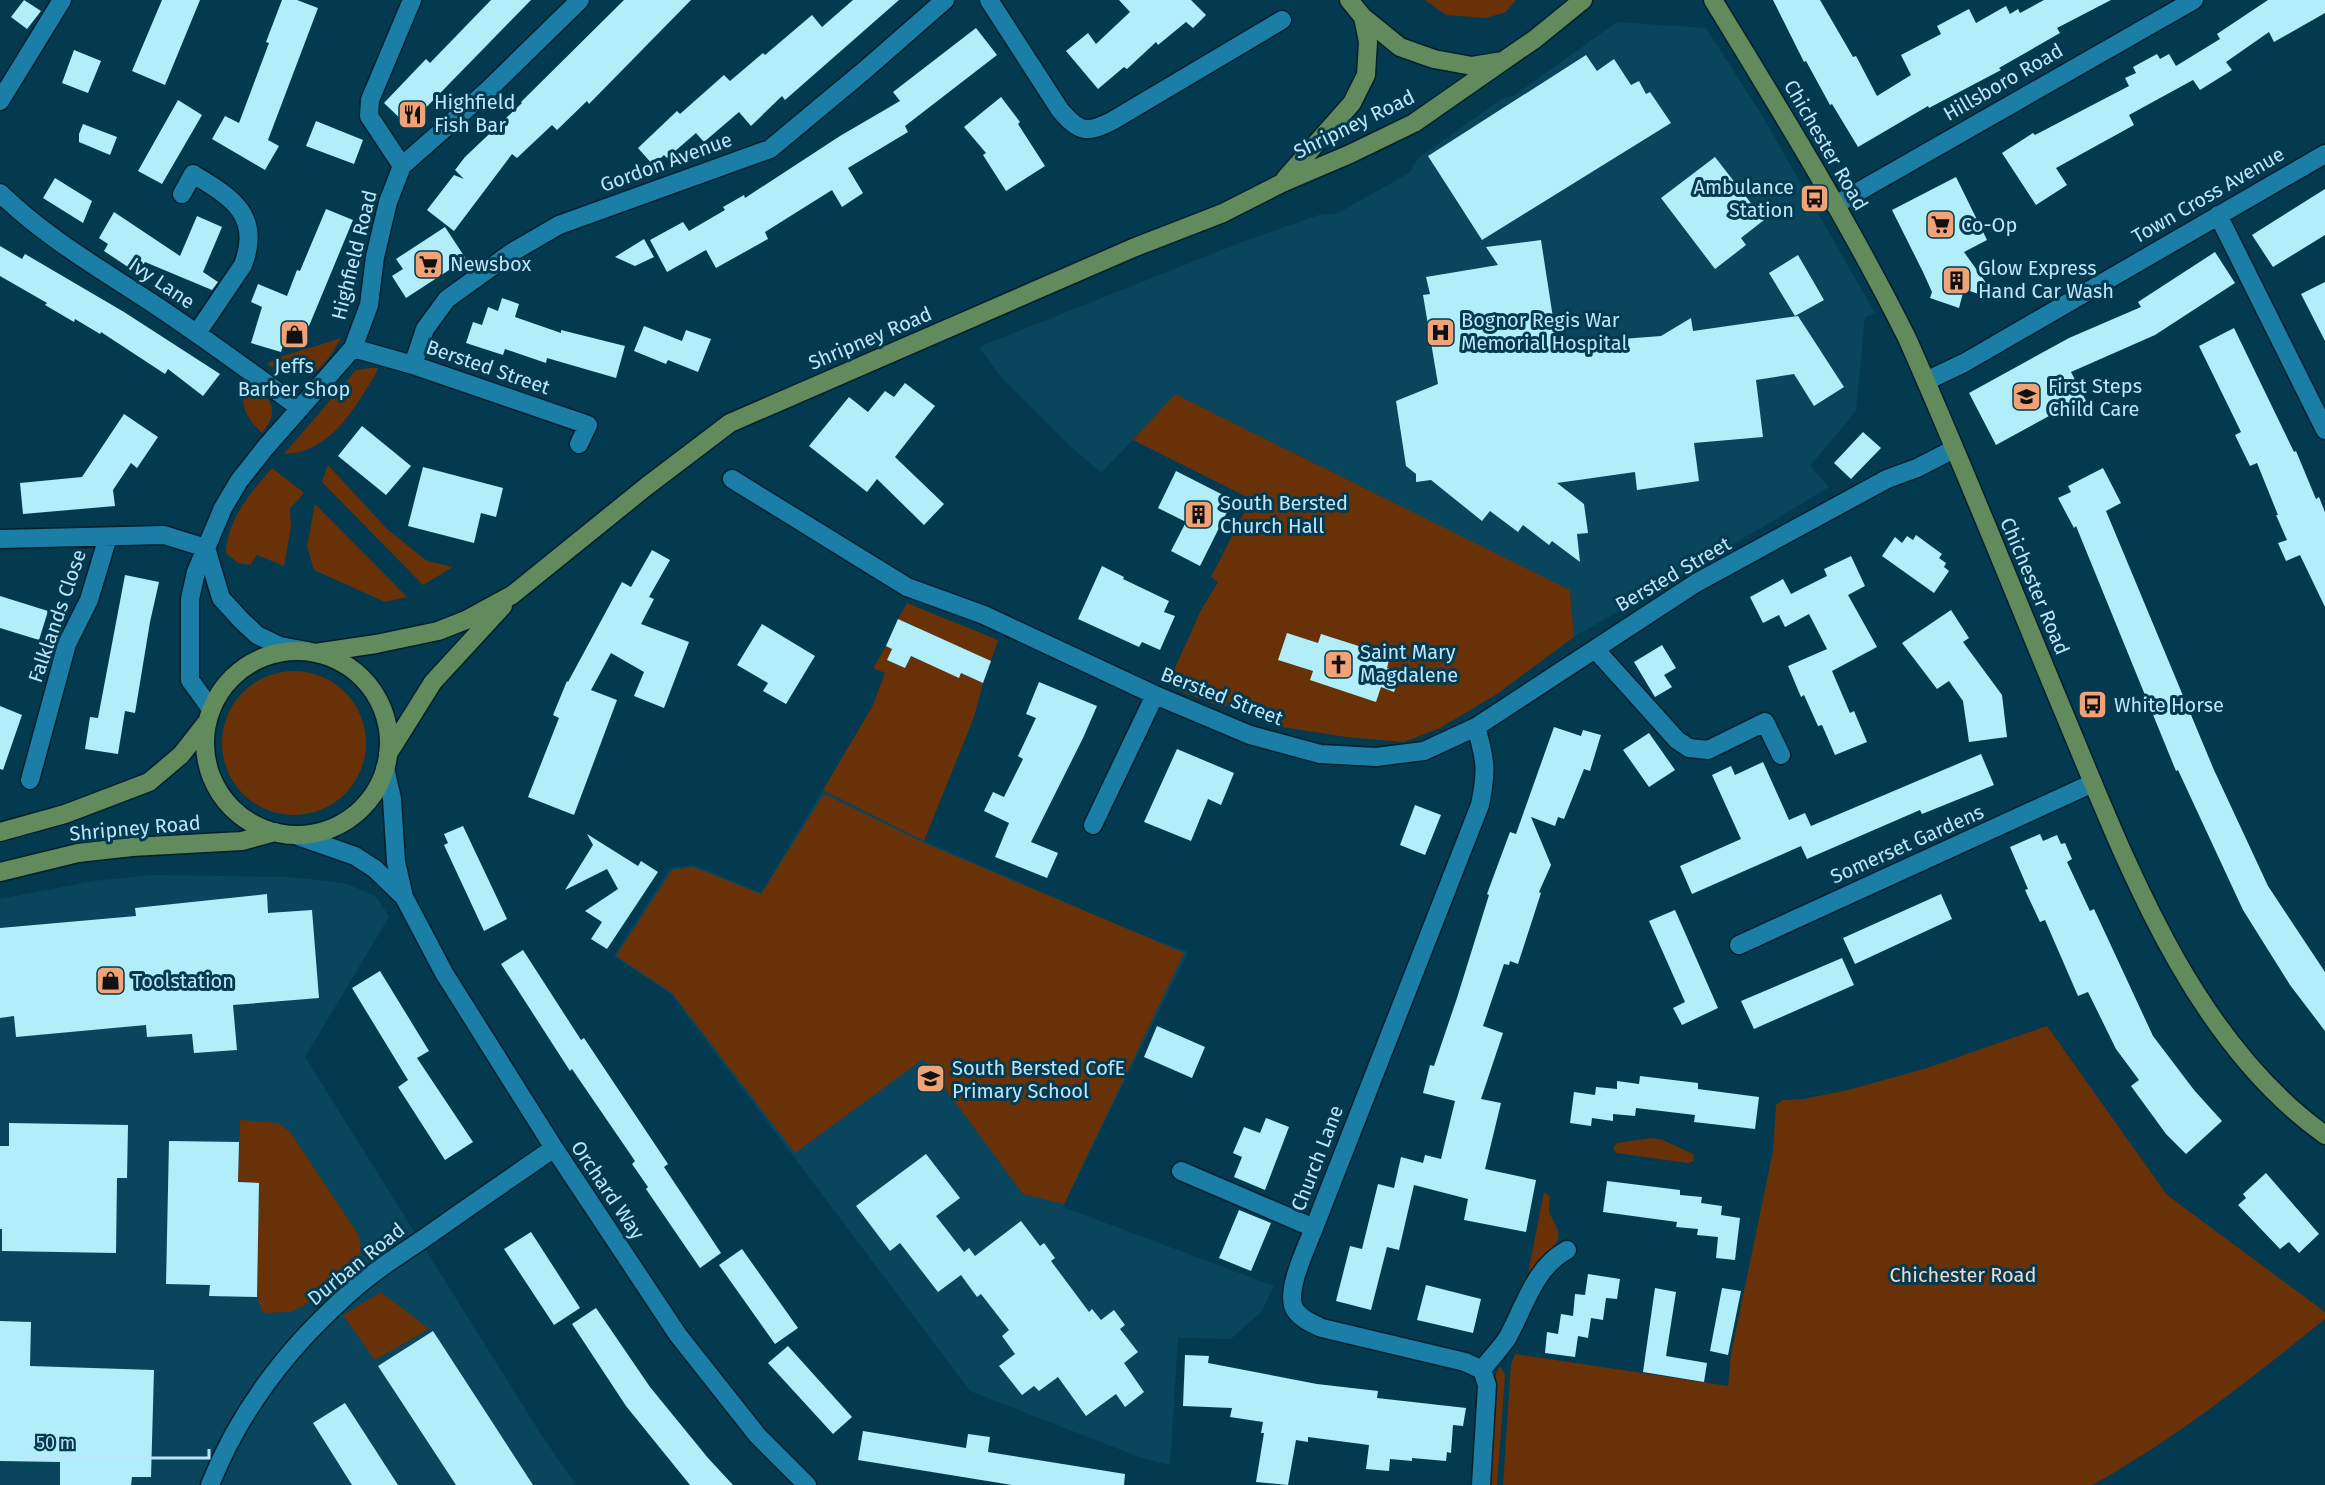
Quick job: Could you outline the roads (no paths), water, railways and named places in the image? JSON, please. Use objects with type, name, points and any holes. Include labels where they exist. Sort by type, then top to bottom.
[{"type":"main road","points":[[1349,0],[1363,16],[1400,47],[1434,59],[1472,66],[1503,61]]},
{"type":"main road","name":"Shripney Road","points":[[209,716],[204,747],[208,770],[218,792],[234,810],[253,824],[275,832],[295,835],[317,832],[339,824],[358,812],[373,794],[386,761],[433,682],[512,595],[647,486],[730,423],[1133,248],[1223,213],[1282,183],[1414,123],[1535,39],[1583,0]]},
{"type":"main road","name":"Chichester Road","points":[[1702,0],[1732,31]]},
{"type":"main road","name":"Chichester Road","points":[[1713,0],[1757,70],[1889,303],[1926,381],[2093,783],[2156,923],[2186,977],[2216,1022],[2250,1065],[2275,1091],[2325,1135]]},
{"type":"main road","name":"Shripney Road","points":[[1282,183],[1352,104],[1366,75],[1368,42],[1363,16]]},
{"type":"main road","name":"Shripney Road","points":[[0,832],[65,814],[149,782],[181,755],[209,716],[226,683],[249,664],[277,653],[311,652],[376,644],[438,631],[466,620],[512,595]]},
{"type":"main road","name":"Shripney Road","points":[[311,652],[341,662],[363,679],[373,693],[387,727],[386,761]]},
{"type":"main road","name":"Shripney Road","points":[[0,872],[78,853],[132,847],[242,841],[275,832]]},
{"type":"street","points":[[0,101],[62,0]]},
{"type":"street","points":[[402,166],[369,116],[370,100],[412,0]]},
{"type":"street","name":"Highfield Road","points":[[209,716],[190,680],[190,599],[196,572],[222,508],[239,481],[353,348],[369,305],[375,257],[387,202],[402,166],[488,90],[580,0]]},
{"type":"street","name":"Gordon Avenue","points":[[413,365],[424,329],[447,299],[511,253],[559,225],[770,149],[945,0]]},
{"type":"street","points":[[989,0],[1060,110],[1073,126],[1094,130],[1282,20]]},
{"type":"street","name":"Hillsboro Road","points":[[1835,205],[2194,0]]},
{"type":"street","name":"Town Cross Avenue","points":[[1926,381],[1964,363],[2325,154]]},
{"type":"street","points":[[182,194],[193,174],[228,195],[236,203],[247,228],[248,253],[243,265],[197,333]]},
{"type":"street","name":"Ivy Lane","points":[[0,193],[56,239],[197,333],[300,408]]},
{"type":"street","points":[[2218,215],[2325,430]]},
{"type":"street","name":"Bersted Street","points":[[353,348],[413,365],[588,424],[579,444]]},
{"type":"street","name":"Bersted Street","points":[[732,479],[907,587],[984,615],[1155,695],[1250,735],[1320,754],[1376,757],[1424,751],[1476,727],[1696,583],[1887,479],[1917,468],[1954,450]]},
{"type":"street","points":[[0,539],[164,535],[206,548],[221,598],[241,620],[257,634],[280,646],[311,652]]},
{"type":"street","name":"Falklands Close","points":[[30,780],[67,644],[89,600],[108,537]]},
{"type":"street","points":[[1595,649],[1677,740],[1689,748],[1708,750],[1765,722],[1781,755]]},
{"type":"street","points":[[1093,825],[1155,695]]},
{"type":"street","name":"Church Lane","points":[[1476,727],[1486,777],[1480,805],[1314,1228],[1294,1281],[1291,1299],[1295,1310],[1307,1321],[1322,1328],[1465,1362],[1482,1370]]},
{"type":"street","points":[[386,761],[392,799],[396,862],[404,897]]},
{"type":"street","name":"Somerset Gardens","points":[[1739,945],[2093,783]]},
{"type":"street","points":[[295,835],[355,856],[375,869],[404,897]]},
{"type":"street","name":"Orchard Way","points":[[404,897],[444,973],[554,1148],[678,1335],[757,1435],[807,1485]]},
{"type":"street","name":"Durban Road","points":[[210,1485],[218,1465],[265,1383],[295,1346],[345,1296],[382,1267],[554,1148]]},
{"type":"street","points":[[1181,1171],[1314,1228]]},
{"type":"street","points":[[1481,1485],[1487,1385],[1482,1370],[1507,1338],[1531,1288],[1546,1266],[1555,1256],[1567,1250]]},
{"type":"place","name":"Highfield Fish Bar","points":[[413,114]]},
{"type":"place","name":"Ambulance Station","points":[[1815,199]]},
{"type":"place","name":"Co-Op","points":[[1940,225]]},
{"type":"place","name":"Newsbox","points":[[429,264]]},
{"type":"place","name":"Glow Express Hand Car Wash","points":[[1957,280]]},
{"type":"place","name":"Bognor Regis War Memorial Hospital","points":[[1440,332]]},
{"type":"place","name":"Jeffs Barber Shop","points":[[294,335]]},
{"type":"place","name":"First Steps Child Care","points":[[2027,397]]},
{"type":"place","name":"South Bersted Church Hall","points":[[1199,515]]},
{"type":"place","name":"Saint Mary Magdalene","points":[[1339,664]]},
{"type":"place","name":"White Horse","points":[[2093,705]]},
{"type":"place","name":"Toolstation","points":[[111,981]]},
{"type":"place","name":"South Bersted CofE Primary School","points":[[931,1079]]}]
